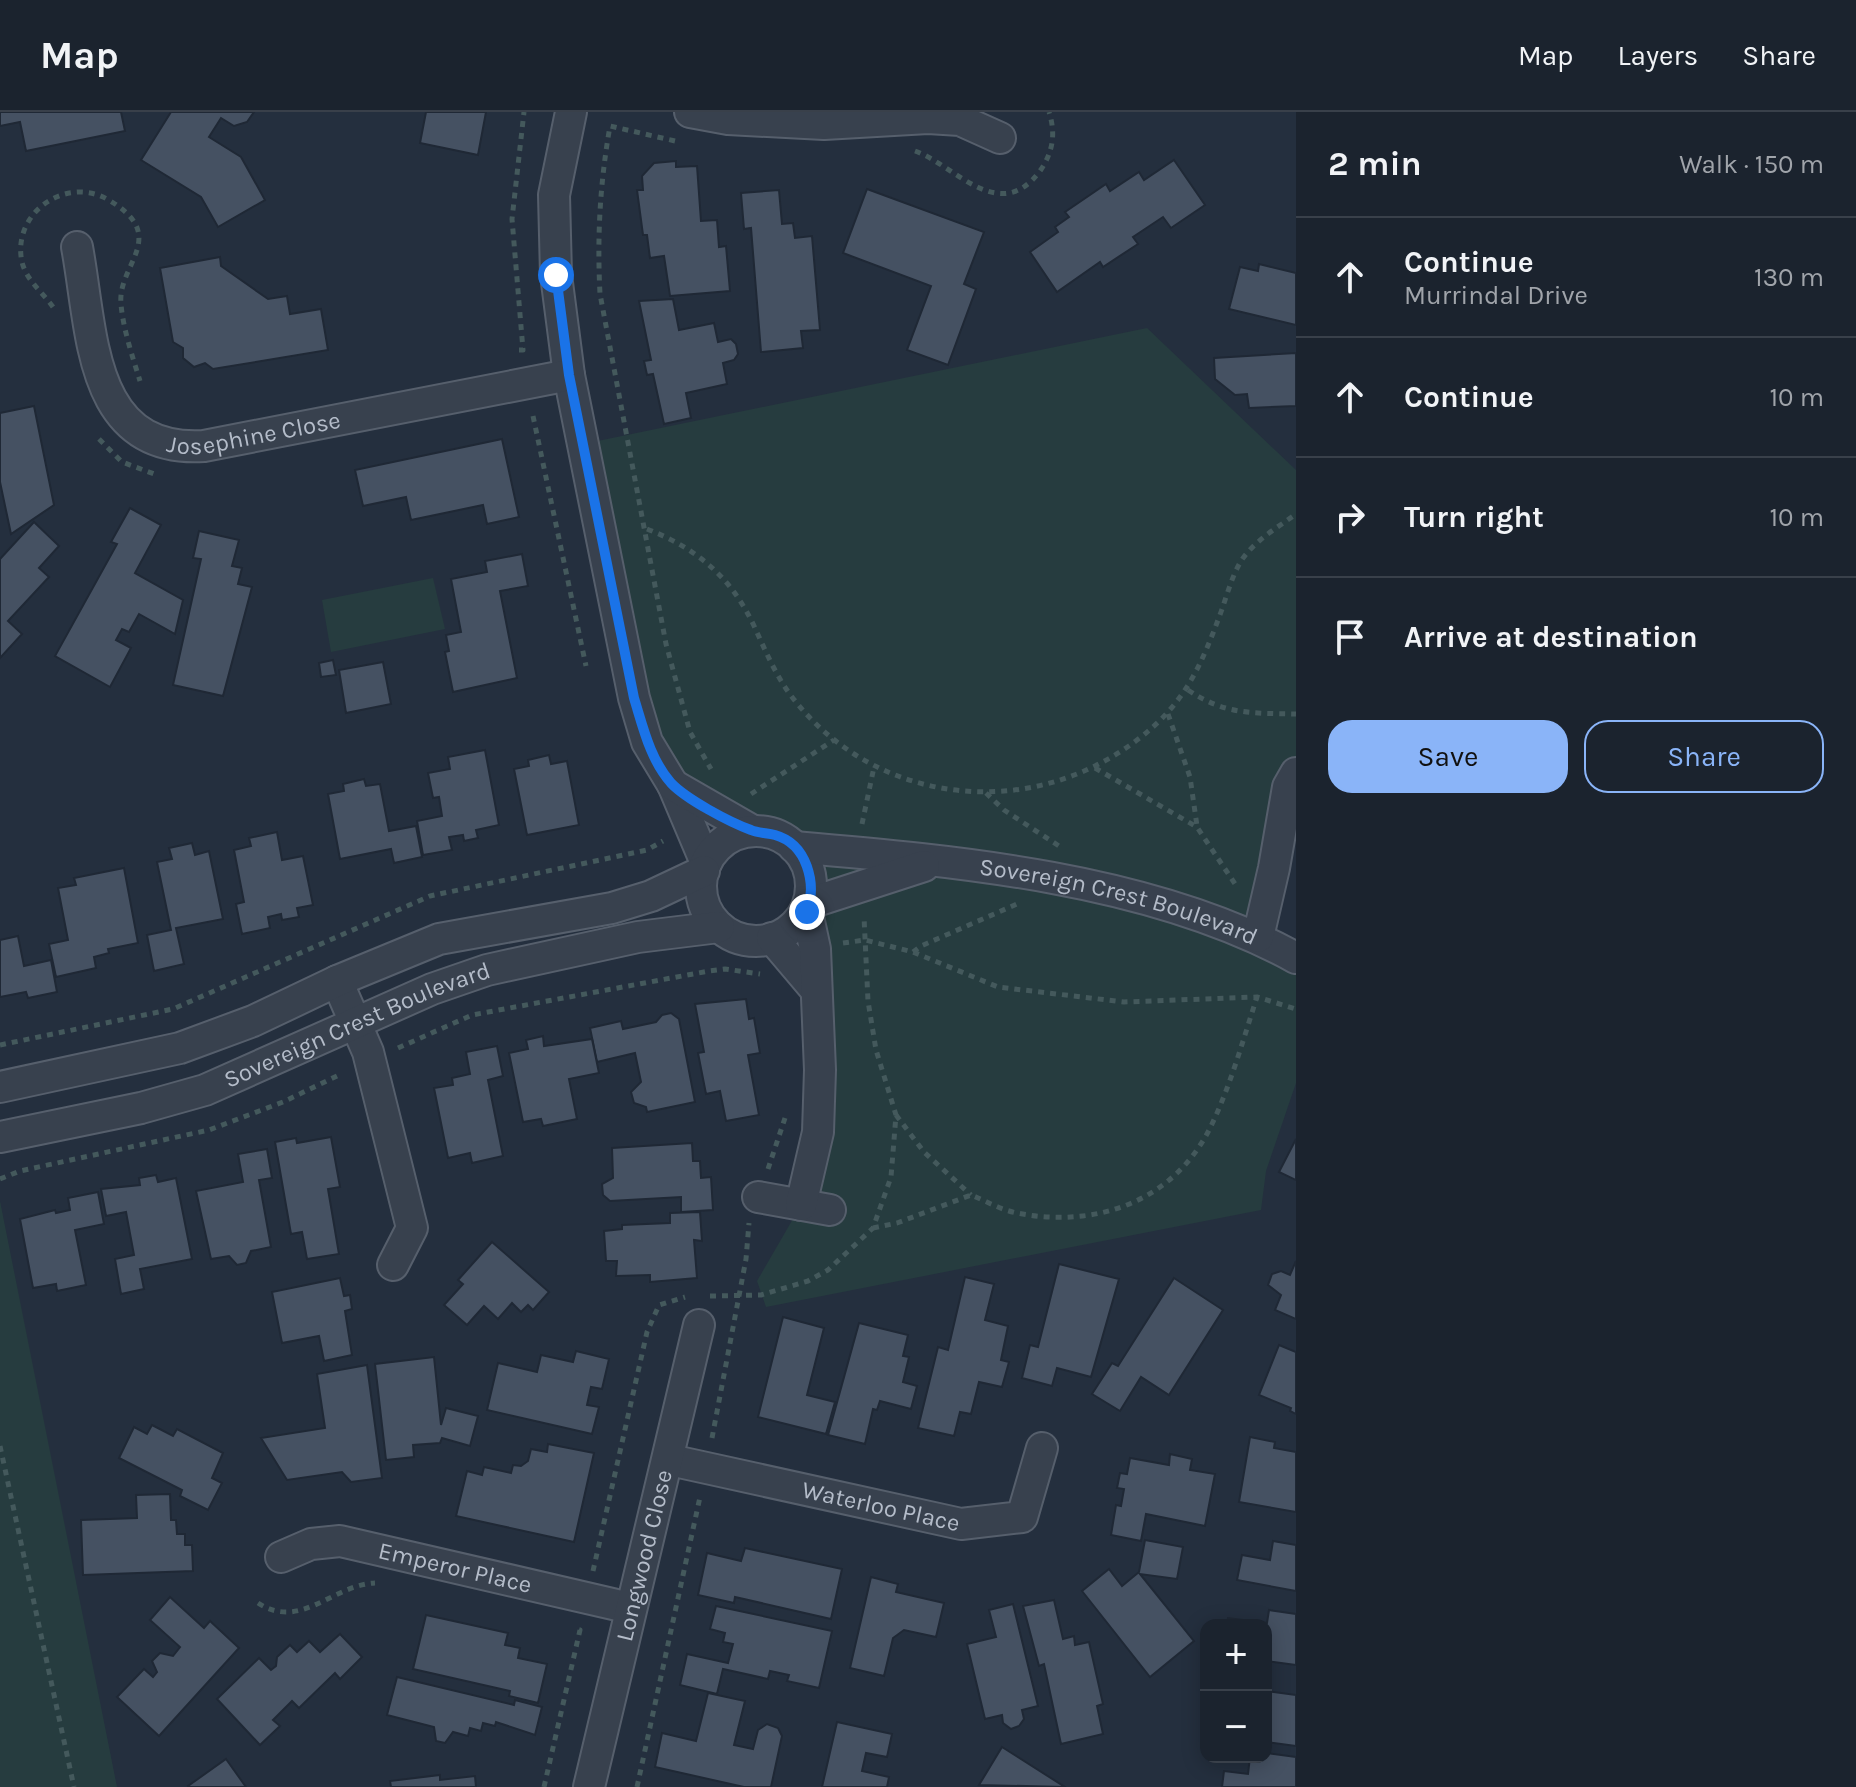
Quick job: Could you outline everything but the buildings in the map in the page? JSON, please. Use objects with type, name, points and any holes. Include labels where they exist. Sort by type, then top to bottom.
[{"type":"street","points":[[571,112],[560,160],[553,225],[569,375],[634,698],[647,742],[673,785],[705,867]]},
{"type":"street","points":[[690,112],[728,119],[800,123],[960,120],[1000,138]]},
{"type":"street","name":"Josephine Close","points":[[77,247],[99,365],[110,399],[131,428],[165,445],[204,446],[569,375]]},
{"type":"street","points":[[1258,937],[1288,787],[1296,773]]},
{"type":"street","points":[[673,785],[753,831],[778,835],[794,847],[807,864],[812,882],[808,908],[815,949],[821,1043],[815,1208],[758,1197]]},
{"type":"street","points":[[753,831],[736,836],[719,847],[705,867],[701,889],[706,910],[719,927],[736,938],[755,942],[787,930],[808,908]]},
{"type":"street","name":"Sovereign Crest Boulevard","points":[[794,847],[856,852],[1107,889],[1258,937],[1296,958]]},
{"type":"street","name":"Sovereign Crest Boulevard","points":[[808,908],[934,863]]},
{"type":"street","name":"Sovereign Crest Boulevard","points":[[0,1087],[180,1048],[253,1021],[337,981],[439,939],[612,908],[651,896],[705,867]]},
{"type":"street","name":"Sovereign Crest Boulevard","points":[[0,1137],[141,1108],[205,1090],[358,1025],[432,989],[487,970],[638,937],[719,927]]},
{"type":"street","points":[[772,938],[816,990]]},
{"type":"street","points":[[337,981],[368,1052],[412,1228],[393,1265]]},
{"type":"street","name":"Longwood Close","points":[[589,1787],[630,1608],[670,1460],[699,1325]]},
{"type":"street","name":"Waterloo Place","points":[[670,1460],[961,1524],[1022,1517],[1042,1448]]},
{"type":"street","name":"Emperor Place","points":[[281,1557],[311,1544],[340,1541],[630,1608]]},
{"type":"path","points":[[507,353],[523,350],[512,219],[524,112]]},
{"type":"path","points":[[610,126],[597,217],[600,294],[647,529],[666,644],[680,700],[699,752],[717,776]]},
{"type":"path","points":[[59,317],[27,276],[21,259],[21,239],[28,220],[58,195],[90,192],[121,209],[133,222],[138,238],[138,255],[121,290],[121,305],[142,386]]},
{"type":"path","points":[[520,418],[535,415],[586,666]]},
{"type":"path","points":[[97,436],[122,462],[160,475]]},
{"type":"path","points":[[647,529],[691,550],[711,564],[729,583],[744,604],[778,677],[813,721],[834,740],[874,767],[930,788],[986,792],[1061,780],[1094,768],[1112,758],[1168,714],[1188,690],[1241,562],[1256,543],[1296,514]]},
{"type":"path","points":[[1188,690],[1225,711],[1296,714]]},
{"type":"path","points":[[1168,714],[1190,777],[1197,827],[1240,891]]},
{"type":"path","points":[[742,799],[834,740]]},
{"type":"path","points":[[856,852],[874,767]]},
{"type":"path","points":[[1094,768],[1197,827]]},
{"type":"path","points":[[986,792],[1024,824],[1064,849]]},
{"type":"path","points":[[0,1045],[154,1015],[409,903],[647,850],[663,841]]},
{"type":"path","points":[[863,886],[876,1050],[896,1115],[924,1152],[971,1195],[1014,1213],[1057,1218],[1101,1216],[1151,1194],[1185,1165],[1211,1126],[1257,997]]},
{"type":"path","points":[[913,952],[982,917],[1024,902]]},
{"type":"path","points":[[830,944],[865,940],[913,952],[998,987],[1124,1002],[1257,997],[1296,1009]]},
{"type":"path","points":[[390,1052],[472,1015],[725,969],[775,978]]},
{"type":"path","points":[[711,1443],[739,1294],[747,1230],[786,1114]]},
{"type":"path","points":[[591,1579],[653,1315],[668,1300],[761,1295],[808,1281],[828,1270],[873,1228],[891,1177],[896,1115]]},
{"type":"path","points":[[873,1228],[897,1223],[971,1195]]},
{"type":"path","points":[[0,1446],[74,1787]]},
{"type":"path","points":[[637,1787],[702,1488]]},
{"type":"path","points":[[258,1603],[282,1613],[302,1612],[355,1584],[377,1583]]},
{"type":"path","points":[[544,1787],[580,1630],[564,1626]]},
{"type":"green space","points":[[1147,328],[1296,470],[1296,773],[1258,937],[1296,958],[1296,1083],[1266,1171],[1261,1210],[766,1307],[757,1281],[801,1205],[814,1151],[807,869],[791,844],[776,835],[750,830],[662,770],[583,444]]},
{"type":"green space","points":[[433,578],[445,629],[331,652],[322,600]]},
{"type":"green space","points":[[0,1201],[117,1787],[0,1787]]},
{"type":"route","points":[[556,275],[569,375],[634,698],[647,742],[673,785],[717,813],[753,831],[778,835],[794,847],[807,864],[812,882],[807,912]]}]
